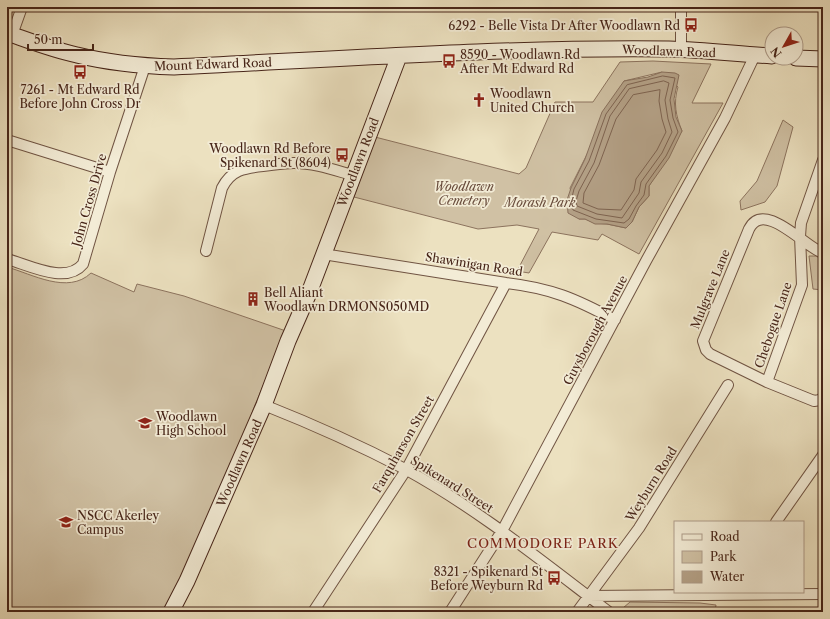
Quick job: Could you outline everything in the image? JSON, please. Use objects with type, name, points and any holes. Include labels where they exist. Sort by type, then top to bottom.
[{"type":"street","points":[[10,34],[22,7]]},
{"type":"street","points":[[681,7],[681,50]]},
{"type":"street","name":"Mount Edward Road","points":[[10,34],[76,55],[106,61],[145,66],[174,67],[399,56]]},
{"type":"street","name":"Woodlawn Road","points":[[171,612],[190,574],[264,405],[288,341],[309,293],[352,175],[399,56],[628,49],[681,50],[764,56]]},
{"type":"street","name":"Guysborough Avenue","points":[[450,612],[502,531],[646,261],[725,118],[755,55]]},
{"type":"street","points":[[804,58],[823,59]]},
{"type":"street","name":"John Cross Drive","points":[[7,259],[56,274],[67,274],[78,269],[85,260],[110,172],[145,66]]},
{"type":"street","points":[[7,140],[110,172]]},
{"type":"street","name":"Chebogue Lane","points":[[767,382],[802,285],[800,236],[801,223],[823,160]]},
{"type":"street","points":[[206,251],[222,188],[226,179],[235,172],[243,168],[294,163],[352,175]]},
{"type":"street","name":"Mulgrave Lane","points":[[767,382],[710,354],[705,347],[704,338],[749,229],[753,223],[761,220],[777,223],[800,236]]},
{"type":"street","points":[[800,236],[812,249],[823,253]]},
{"type":"street","name":"Shawinigan Road","points":[[323,254],[530,286],[561,294],[615,320]]},
{"type":"street","name":"Farquharson Street","points":[[313,612],[406,470],[506,283]]},
{"type":"street","points":[[767,382],[814,401],[820,400],[823,397]]},
{"type":"street","name":"Weyburn Road","points":[[577,612],[639,528],[728,385]]},
{"type":"street","name":"Spikenard Street","points":[[264,405],[360,446],[406,470],[448,495],[502,531],[609,612]]},
{"type":"street","points":[[777,521],[823,455]]},
{"type":"street","points":[[588,596],[612,597],[722,593],[823,594]]},
{"type":"green space","points":[[653,61],[711,64],[692,103],[723,103],[639,254],[602,234],[598,240],[552,232],[529,273],[517,271],[539,229],[517,225],[478,229],[354,197],[375,137],[519,174],[526,168],[555,102],[593,102],[620,62]],"holes":[[[662,72],[678,87],[676,93],[676,109],[682,131],[649,186],[649,196],[639,207],[632,222],[626,228],[579,219],[570,188],[624,81]]]},
{"type":"green space","points":[[783,120],[793,127],[777,186],[765,202],[741,210],[740,201],[757,181]]},
{"type":"green space","points":[[809,256],[816,256],[823,260],[823,290],[813,289]]},
{"type":"green space","name":"Woodlawn High School","points":[[7,267],[38,278],[61,283],[82,279],[91,273],[134,292],[137,284],[184,296],[286,331],[255,405],[188,585],[170,612],[7,612]]},
{"type":"green space","points":[[630,602],[700,603],[716,605],[715,612],[622,612],[623,608]]},
{"type":"water","points":[[662,72],[675,73],[679,75],[674,99],[676,117],[682,131],[669,158],[649,186],[649,196],[639,207],[632,222],[626,228],[607,224],[595,224],[585,219],[579,219],[568,213],[567,200],[571,188],[585,159],[602,112],[624,81],[648,77]]},
{"type":"place","name":"6292 - Belle Vista Dr After Woodlawn Rd","points":[[691,25]]},
{"type":"place","name":"8590 - Woodlawn Rd After Mt Edward Rd","points":[[449,61]]},
{"type":"place","name":"7261 - Mt Edward Rd Before John Cross Dr","points":[[80,72]]},
{"type":"place","name":"Woodlawn United Church","points":[[479,100]]},
{"type":"place","name":"Woodlawn Rd Before Spikenard St (8604)","points":[[342,155]]},
{"type":"place","name":"Bell Aliant Woodlawn DRMONS050MD","points":[[253,299]]},
{"type":"place","name":"Woodlawn High School","points":[[145,423]]},
{"type":"place","name":"NSCC Akerley Campus","points":[[66,522]]},
{"type":"place","name":"8321 - Spikenard St Before Weyburn Rd","points":[[554,578]]},
{"type":"district","name":"COMMODORE PARK","points":[[543,543]]},
{"type":"park label","name":"Woodlawn Cemetery","points":[[464,193]]},
{"type":"park label","name":"Morash Park","points":[[540,202]]}]
